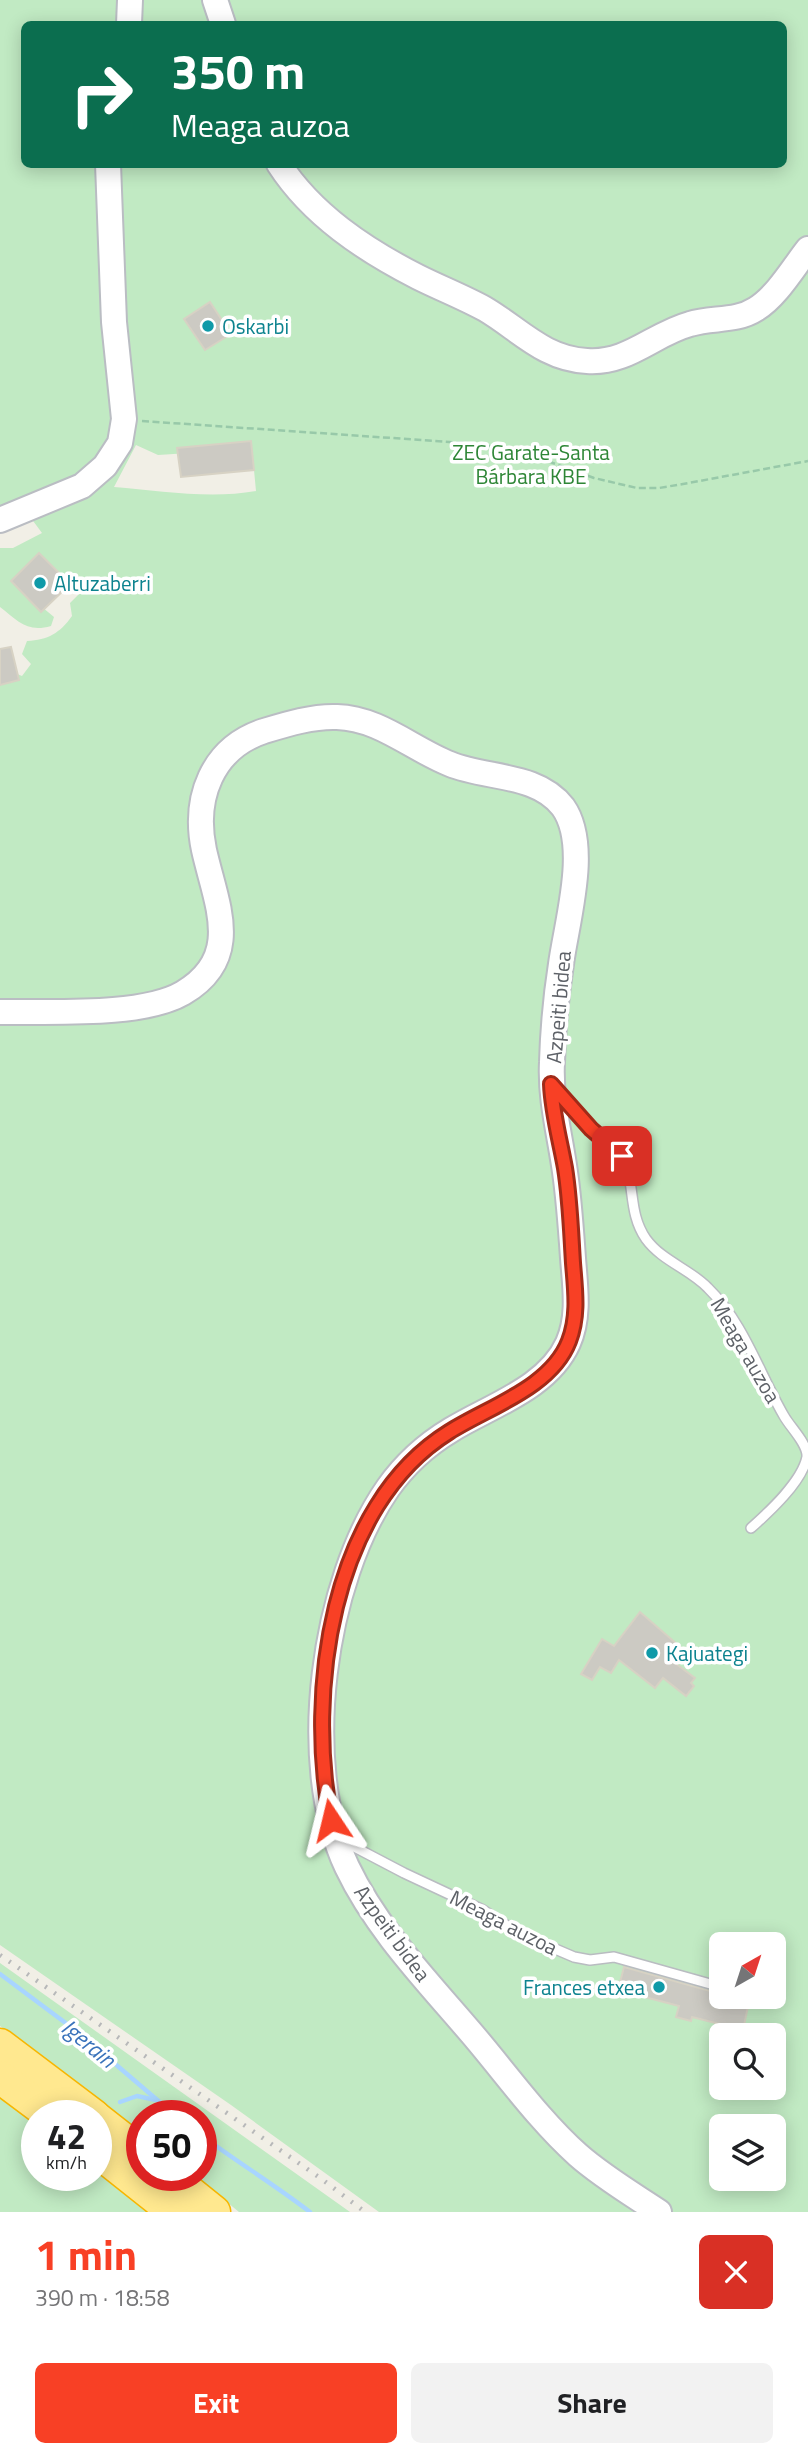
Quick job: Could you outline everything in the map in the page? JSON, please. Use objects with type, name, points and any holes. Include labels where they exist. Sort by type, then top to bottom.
[{"type":"highway","points":[[0,2045],[73,2100]]},
{"type":"highway","points":[[0,2077],[30,2100]]},
{"type":"highway","points":[[112,2130],[126,2141]]},
{"type":"highway","points":[[112,2163],[174,2212]]},
{"type":"highway","points":[[188,2191],[214,2212]]},
{"type":"main road","points":[[129,21],[130,0]]},
{"type":"main road","points":[[215,0],[222,21]]},
{"type":"main road","points":[[0,520],[66,494],[96,475],[118,449],[124,419],[114,322],[108,168]]},
{"type":"main road","points":[[282,168],[305,197],[352,238],[393,263],[493,314],[537,346],[571,359],[597,362],[616,359],[684,326],[750,313],[767,301],[808,249]]},
{"type":"main road","name":"Azpeiti bidea","points":[[0,1012],[141,1007],[172,999],[200,981],[217,956],[222,933],[221,916],[201,831],[205,795],[215,768],[232,747],[254,735],[311,719],[347,718],[383,729],[451,764],[538,787],[554,798],[567,814],[574,836],[576,870],[557,990],[551,1084],[568,1189],[576,1302],[572,1331],[563,1353],[539,1379],[448,1432],[413,1459],[384,1494],[363,1533],[344,1580],[334,1616],[324,1680],[324,1776],[336,1839],[347,1867],[378,1920],[534,2106],[583,2159],[659,2212]]},
{"type":"lane","name":"Meaga auzoa","points":[[551,1084],[591,1129],[622,1156],[627,1170],[634,1215],[644,1237],[656,1250],[699,1279],[717,1297],[744,1338],[783,1414],[806,1449],[806,1460],[795,1480],[751,1528]]},
{"type":"lane","name":"Meaga auzoa","points":[[336,1839],[483,1910],[518,1933],[574,1957],[590,1960],[614,1957],[709,1984]]},
{"type":"path","points":[[124,419],[480,444],[531,455],[594,478],[637,488],[683,485],[808,461]]},
{"type":"green space","name":"ZEC Garate-Santa Bárbara KBE","points":[[0,0],[808,0],[808,2212],[379,2212],[231,2105],[0,1945],[0,677],[12,672],[22,676],[31,664],[22,654],[27,641],[47,637],[63,627],[72,616],[70,603],[81,592],[44,558],[18,587],[54,617],[51,626],[29,627],[0,607],[0,548],[13,548],[42,533],[25,510],[0,520]],"holes":[[[136,445],[158,455],[252,449],[256,491],[203,494],[114,487]]]},
{"type":"green space","points":[[0,1963],[193,2100],[126,2100],[126,2122],[112,2111],[112,2100],[97,2100],[0,2026]]},
{"type":"green space","points":[[0,2097],[21,2113],[21,2191],[112,2191],[112,2185],[147,2212],[0,2212]]},
{"type":"green space","points":[[217,2117],[350,2212],[239,2212],[213,2191],[217,2191]]},
{"type":"building","name":"Oskarbi","points":[[210,302],[231,334],[205,350],[184,319]]},
{"type":"building","points":[[251,441],[254,470],[181,477],[177,448]]},
{"type":"building","name":"Altuzaberri","points":[[39,553],[70,584],[41,612],[11,581]]},
{"type":"building","points":[[11,647],[19,680],[0,685],[0,649]]},
{"type":"building","points":[[640,1612],[685,1651],[675,1663],[695,1678],[691,1683],[694,1686],[686,1696],[663,1678],[655,1688],[619,1660],[611,1673],[600,1667],[592,1680],[581,1674],[602,1639],[614,1646]]},
{"type":"building","name":"Frances etxea","points":[[624,1967],[709,1991],[709,2009],[747,2009],[744,2023],[716,2023],[692,2017],[691,2021],[676,2017],[679,2006],[618,1990]]},
{"type":"waterway","name":"Igerain","points":[[0,1974],[79,2033],[157,2100]]},
{"type":"waterway","points":[[120,2102],[137,2096],[156,2100]]},
{"type":"waterway","name":"Igerain","points":[[217,2146],[310,2212]]},
{"type":"railway","points":[[0,1955],[365,2212]]},
{"type":"place","name":"Oskarbi","points":[[208,326]]},
{"type":"place","name":"Altuzaberri","points":[[40,583]]},
{"type":"place","name":"Kajuategi","points":[[652,1653]]},
{"type":"place","name":"Frances etxea","points":[[659,1987]]},
{"type":"route","points":[[331,1820],[325,1786],[324,1680],[331,1630],[341,1590],[361,1537],[392,1482],[417,1455],[448,1432],[539,1379],[563,1353],[572,1331],[576,1302],[568,1189],[551,1084],[591,1129],[622,1156]]}]
